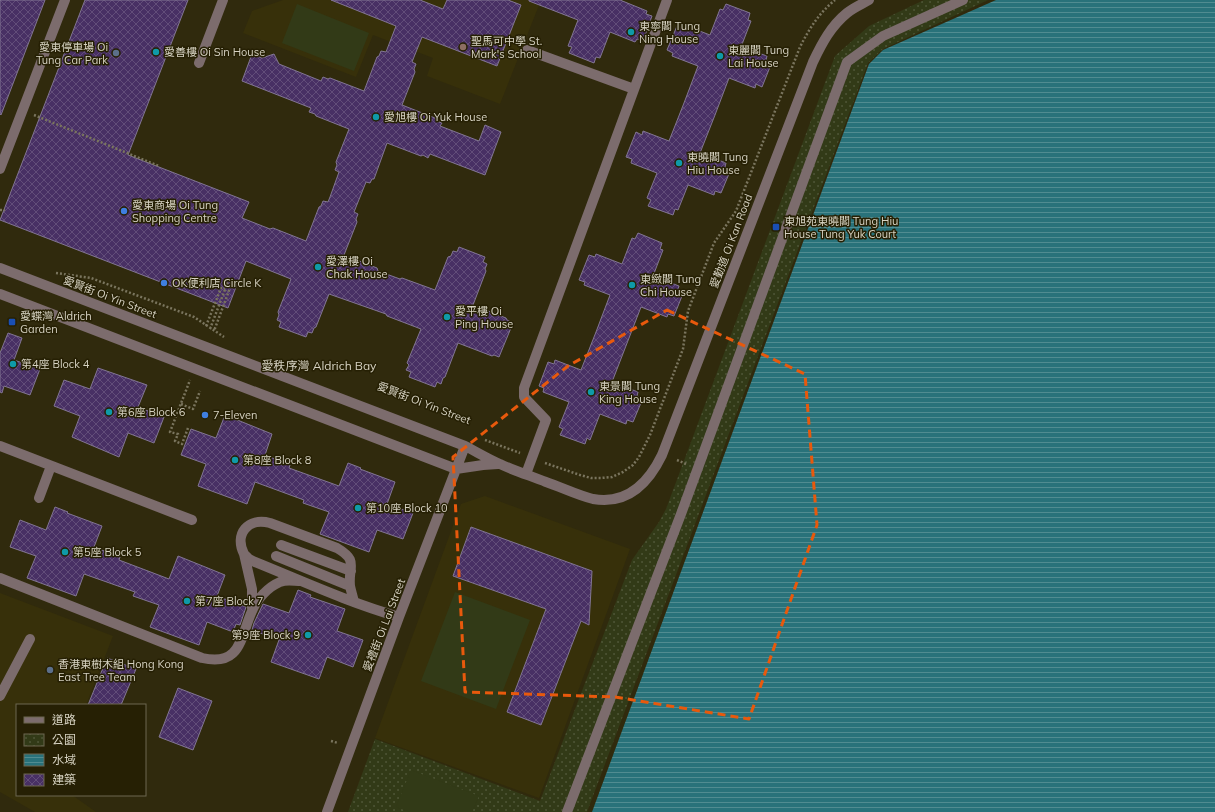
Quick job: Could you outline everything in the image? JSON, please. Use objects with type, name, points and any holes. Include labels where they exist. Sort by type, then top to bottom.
[{"type":"street","points":[[0,169],[65,0]]},
{"type":"street","points":[[199,63],[223,0]]},
{"type":"street","points":[[526,474],[546,420],[524,397],[524,388],[666,0]]},
{"type":"street","name":"愛勤道 Oi Kan Road","points":[[624,496],[633,492],[649,478],[662,455],[813,62],[822,43],[833,27],[848,12],[869,0]]},
{"type":"street","points":[[568,812],[684,508],[847,62],[883,36],[963,0]]},
{"type":"street","points":[[527,50],[634,89]]},
{"type":"street","name":"愛賢街 Oi Yin Street","points":[[0,268],[465,446],[500,464],[526,474],[592,498],[613,499],[624,496]]},
{"type":"street","name":"愛賢街 Oi Yin Street","points":[[0,294],[456,469],[500,464]]},
{"type":"street","points":[[0,446],[192,520]]},
{"type":"street","name":"愛禮街 Oi Lai Street","points":[[327,812],[399,617],[465,446]]},
{"type":"street","points":[[39,498],[51,466]]},
{"type":"street","points":[[252,610],[252,589],[240,543],[241,535],[245,529],[250,524],[256,522],[270,523],[337,548],[349,558],[351,563],[350,586],[354,602]]},
{"type":"street","points":[[255,562],[265,562],[276,556],[279,551],[281,540],[278,530],[270,523]]},
{"type":"street","points":[[281,545],[351,571]]},
{"type":"street","points":[[244,554],[255,562],[301,581],[354,602],[399,617]]},
{"type":"street","points":[[276,556],[350,586]]},
{"type":"street","points":[[0,578],[202,658],[211,660],[228,658],[234,652],[239,645],[252,610],[262,596],[280,582],[288,580],[301,581]]},
{"type":"street","points":[[0,696],[30,639]]},
{"type":"path","name":"愛勤道 Oi Kan Road","points":[[532,458],[591,478],[601,478],[618,474],[633,465],[639,457],[645,447],[683,349],[688,311],[714,243],[736,211],[800,47],[811,26],[834,0]]},
{"type":"path","points":[[23,111],[159,166]]},
{"type":"path","points":[[0,210],[5,210]]},
{"type":"path","name":"愛賢街 Oi Yin Street","points":[[53,273],[91,278],[194,318],[227,340]]},
{"type":"path","points":[[206,326],[221,288],[225,289],[229,279],[233,280],[214,331]]},
{"type":"path","points":[[188,428],[182,444],[175,442],[178,434],[170,432],[181,404],[193,409],[200,391]]},
{"type":"path","points":[[480,438],[532,458]]},
{"type":"highlighted area","points":[[667,310],[805,374],[817,525],[749,719],[615,697],[465,692],[453,457],[568,366]]},
{"type":"shaded area","name":"聖馬可中學 St. Mark's School","points":[[283,0],[541,0],[500,104],[427,76],[433,58],[373,35],[356,77],[243,33],[252,11]]},
{"type":"shaded area","points":[[485,496],[630,549],[539,798],[375,738],[461,504]],"holes":[[[471,527],[592,571],[589,624],[581,621],[540,725],[507,712],[546,609],[453,576]]]},
{"type":"shaded area","name":"香港東樹木組 Hong Kong East Tree Team","points":[[0,593],[113,636],[86,704],[16,704],[16,796],[73,796],[96,812],[35,812],[0,792]]},
{"type":"green space","points":[[924,0],[988,0],[883,49],[868,63],[587,812],[348,812],[375,739],[540,801],[632,560],[659,522],[666,509],[835,56],[869,26]]},
{"type":"green space","points":[[297,4],[369,33],[354,71],[282,43]]},
{"type":"green space","points":[[455,592],[530,620],[496,709],[421,681]]},
{"type":"green space","points":[[411,770],[479,796],[472,812],[410,812],[396,807]]},
{"type":"water","points":[[996,0],[1215,0],[1215,812],[592,812],[869,64],[883,50]]},
{"type":"building","points":[[0,0],[45,0],[1,115],[0,114]]},
{"type":"building","points":[[85,0],[188,0],[128,155],[249,202],[242,218],[306,241],[319,207],[323,201],[328,202],[330,197],[339,172],[335,170],[337,165],[336,162],[349,129],[316,116],[315,114],[309,112],[311,108],[242,81],[252,54],[262,58],[274,54],[279,64],[321,81],[323,77],[328,79],[330,78],[364,91],[377,57],[381,51],[386,52],[396,26],[331,0],[420,0],[443,9],[447,0],[508,0],[521,5],[497,66],[422,37],[412,62],[416,64],[414,69],[415,72],[402,105],[435,118],[436,121],[442,123],[440,126],[479,141],[485,125],[501,132],[485,175],[430,154],[428,158],[387,143],[374,179],[372,179],[370,183],[366,182],[354,212],[358,214],[356,219],[357,222],[344,255],[377,268],[378,271],[435,290],[448,257],[451,256],[453,251],[457,252],[459,247],[485,257],[483,262],[487,264],[485,269],[486,271],[473,305],[506,318],[513,323],[499,357],[494,355],[492,356],[458,343],[445,377],[443,378],[441,384],[437,382],[435,387],[409,377],[411,372],[406,370],[409,365],[407,363],[421,329],[387,316],[386,314],[329,294],[316,327],[312,333],[308,332],[306,337],[279,327],[281,322],[277,320],[279,315],[278,312],[291,279],[246,261],[228,308],[0,220]]},
{"type":"building","name":"東寧閣 Tung Ning House","points":[[529,0],[620,0],[647,11],[646,14],[652,16],[643,41],[637,39],[635,42],[610,32],[600,58],[596,57],[594,63],[569,53],[572,47],[568,46],[578,20]]},
{"type":"building","points":[[726,4],[750,13],[748,20],[751,21],[741,47],[767,56],[766,60],[772,62],[762,87],[756,84],[755,88],[729,78],[700,153],[726,163],[725,167],[731,169],[721,193],[715,191],[714,195],[688,185],[678,210],[675,209],[673,215],[648,206],[651,200],[647,198],[657,173],[631,163],[632,159],[626,157],[636,132],[642,135],[643,131],[669,141],[684,103],[698,66],[672,56],[673,53],[667,50],[677,26],[683,28],[684,25],[710,35],[720,9],[723,10]]},
{"type":"building","points":[[638,233],[662,243],[660,249],[663,250],[653,276],[679,286],[678,289],[684,291],[674,316],[668,314],[667,317],[641,307],[612,382],[638,392],[637,396],[643,398],[633,422],[627,420],[626,424],[600,414],[590,440],[587,438],[585,444],[560,435],[563,429],[559,427],[569,402],[543,392],[544,388],[539,386],[548,362],[554,364],[555,360],[581,370],[596,332],[610,295],[584,285],[585,282],[579,280],[589,255],[595,257],[596,254],[622,264],[632,238],[635,239]]},
{"type":"building","name":"第4座 Block 4","points":[[8,333],[22,338],[14,360],[40,369],[30,395],[4,386],[2,393],[0,392],[0,353]]},
{"type":"building","name":"第6座 Block 6","points":[[98,368],[147,385],[138,407],[164,417],[154,443],[128,433],[119,457],[72,437],[80,416],[54,406],[64,380],[90,389]]},
{"type":"building","points":[[225,415],[272,434],[265,455],[290,465],[289,468],[339,486],[348,463],[395,482],[387,504],[413,513],[403,539],[377,530],[369,552],[320,534],[329,512],[303,503],[304,500],[255,482],[247,504],[198,486],[206,464],[181,455],[191,429],[216,438]]},
{"type":"building","points":[[55,507],[102,526],[94,547],[120,557],[119,560],[169,579],[178,556],[225,575],[217,596],[246,607],[240,625],[236,624],[233,632],[207,622],[199,645],[150,627],[159,605],[133,596],[135,592],[84,574],[76,596],[27,578],[36,556],[10,547],[20,520],[46,530]]},
{"type":"building","points":[[471,527],[592,571],[589,625],[581,621],[541,725],[507,712],[546,609],[453,576]]},
{"type":"building","name":"第9座 Block 9","points":[[298,590],[311,595],[310,597],[345,609],[337,631],[363,640],[353,667],[327,657],[319,679],[271,662],[279,640],[252,630],[254,623],[263,604],[289,613]]},
{"type":"building","points":[[107,658],[136,669],[121,704],[88,704]]},
{"type":"building","points":[[178,688],[212,701],[193,750],[159,737]]},
{"type":"place","name":"東寧閣 Tung Ning House","points":[[631,32]]},
{"type":"place","name":"聖馬可中學 St. Mark's School","points":[[463,47]]},
{"type":"place","name":"愛善樓 Oi Sin House","points":[[156,52]]},
{"type":"place","name":"愛東停車場 Oi Tung Car Park","points":[[116,53]]},
{"type":"place","name":"東麗閣 Tung Lai House","points":[[720,56]]},
{"type":"place","name":"愛旭樓 Oi Yuk House","points":[[376,117]]},
{"type":"place","name":"東曉閣 Tung Hiu House","points":[[679,163]]},
{"type":"place","name":"愛東商場 Oi Tung Shopping Centre","points":[[124,211]]},
{"type":"place","name":"東旭苑東曉閣 Tung Hiu House Tung Yuk Court","points":[[776,227]]},
{"type":"place","name":"愛澤樓 Oi Chak House","points":[[318,267]]},
{"type":"place","name":"OK便利店 Circle K","points":[[164,283]]},
{"type":"place","name":"東緻閣 Tung Chi House","points":[[632,285]]},
{"type":"place","name":"愛平樓 Oi Ping House","points":[[447,317]]},
{"type":"place","name":"愛蝶灣 Aldrich Garden","points":[[12,322]]},
{"type":"place","name":"第4座 Block 4","points":[[13,364]]},
{"type":"place","name":"東景閣 Tung King House","points":[[591,392]]},
{"type":"place","name":"第6座 Block 6","points":[[109,412]]},
{"type":"place","name":"7-Eleven","points":[[205,415]]},
{"type":"place","name":"第8座 Block 8","points":[[235,460]]},
{"type":"place","name":"第10座 Block 10","points":[[358,508]]},
{"type":"place","name":"第5座 Block 5","points":[[65,552]]},
{"type":"place","name":"第7座 Block 7","points":[[187,601]]},
{"type":"place","name":"第9座 Block 9","points":[[308,635]]},
{"type":"place","name":"香港東樹木組 Hong Kong East Tree Team","points":[[50,670]]},
{"type":"district","name":"愛秩序灣 Aldrich Bay","points":[[319,366]]}]
